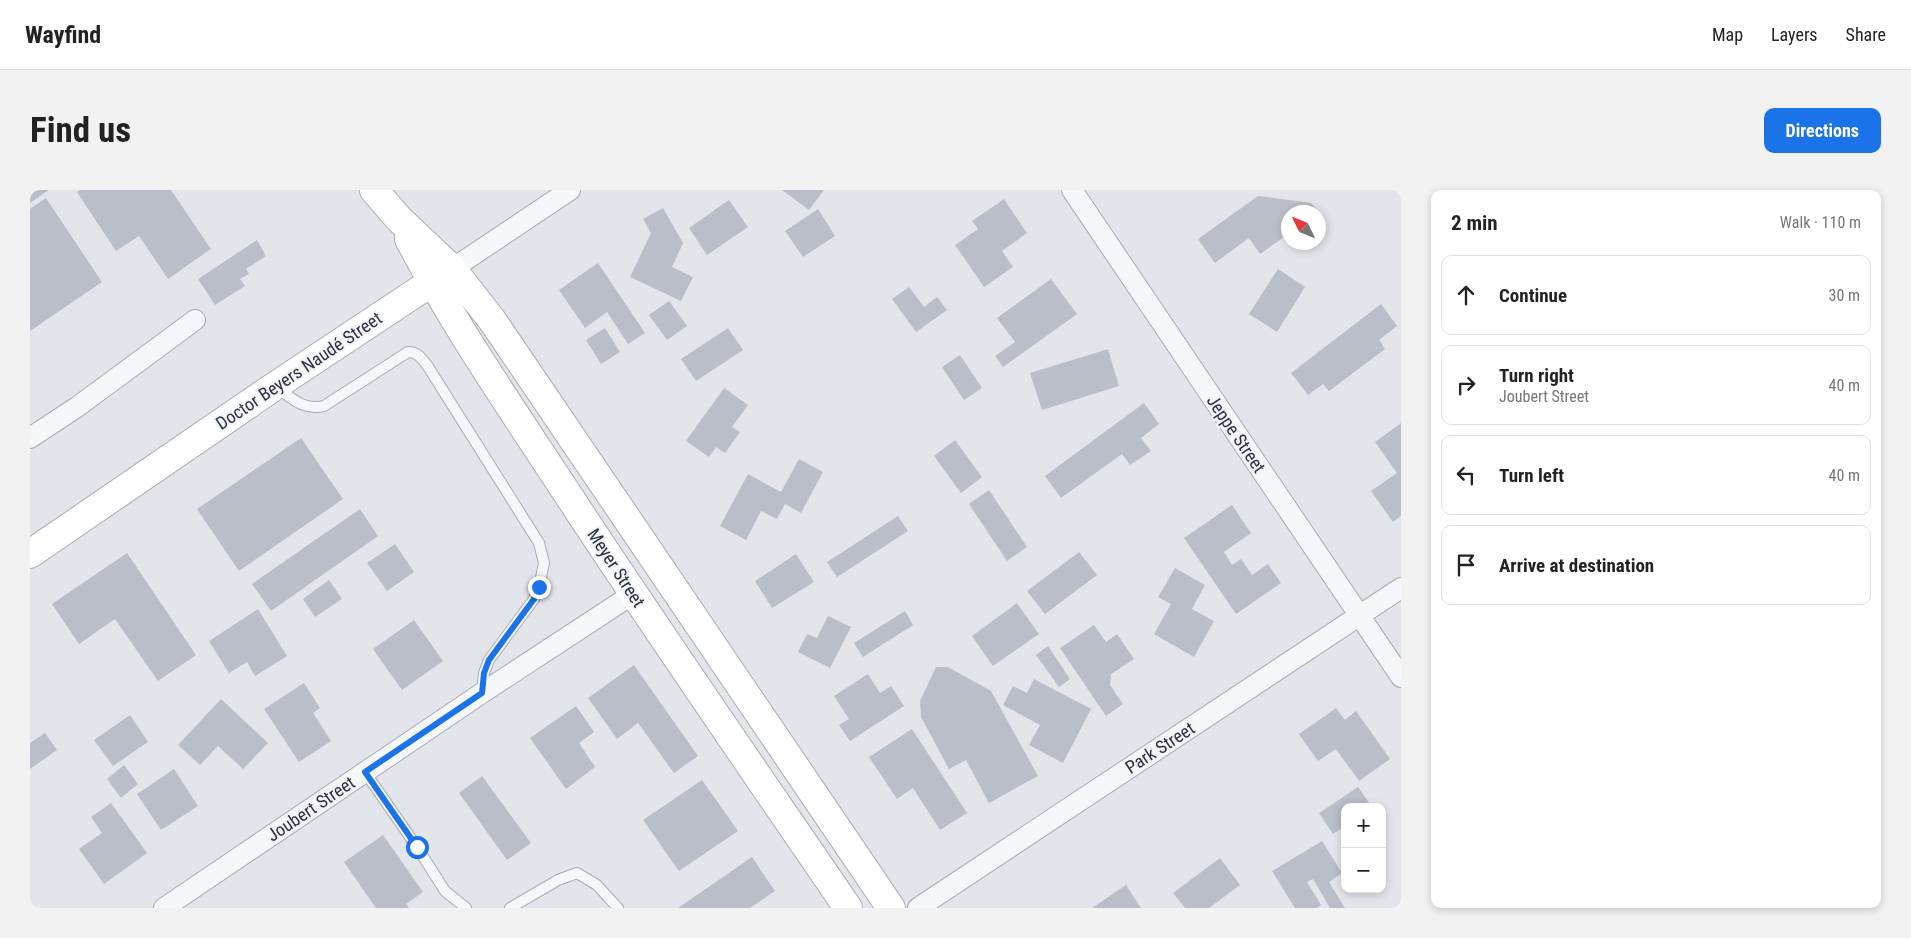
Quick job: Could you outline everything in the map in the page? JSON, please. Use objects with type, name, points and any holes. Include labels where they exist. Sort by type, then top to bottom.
[{"type":"main road","name":"Meyer Street","points":[[374,190],[399,219],[442,276],[472,347],[633,594],[848,908]]},
{"type":"main road","name":"Doctor Beyers Naudé Street","points":[[30,554],[275,386],[442,276]]},
{"type":"main road","points":[[442,276],[492,320],[891,908]]},
{"type":"street","name":"Doctor Beyers Naudé Street","points":[[442,276],[570,190]]},
{"type":"street","name":"Jeppe Street","points":[[1072,190],[1401,677]]},
{"type":"street","points":[[30,438],[78,406],[195,320]]},
{"type":"street","name":"Park Street","points":[[918,908],[1401,588]]},
{"type":"street","name":"Joubert Street","points":[[164,908],[482,693],[633,594]]},
{"type":"lane","points":[[275,386],[304,406],[317,408],[324,406],[402,354],[413,352],[419,355],[427,365],[539,543],[544,564],[542,577],[534,599],[489,660],[484,673],[482,693]]},
{"type":"lane","points":[[365,772],[445,891],[466,908]]},
{"type":"lane","points":[[510,908],[558,880],[577,873],[597,885],[618,908]]},
{"type":"building","points":[[30,190],[49,190],[30,203]]},
{"type":"building","points":[[80,190],[171,190],[211,249],[168,279],[139,236],[116,251],[77,192]]},
{"type":"building","points":[[782,190],[824,190],[809,210]]},
{"type":"building","points":[[1258,196],[1311,203],[1313,205],[1281,205],[1281,239],[1260,254],[1249,238],[1215,263],[1198,239]]},
{"type":"building","points":[[46,198],[102,282],[30,331],[30,209]]},
{"type":"building","points":[[1004,199],[1027,233],[1002,251],[1013,267],[984,287],[955,245],[978,229],[972,221]]},
{"type":"building","points":[[729,200],[748,227],[707,255],[689,228]]},
{"type":"building","points":[[663,208],[683,243],[672,267],[693,277],[681,301],[630,277],[651,233],[643,219]]},
{"type":"building","points":[[818,209],[835,236],[803,257],[785,231]]},
{"type":"building","points":[[257,240],[266,256],[246,269],[249,274],[240,279],[245,286],[215,305],[198,279]]},
{"type":"building","points":[[598,263],[645,333],[628,344],[607,312],[585,328],[559,290]]},
{"type":"building","points":[[1278,269],[1305,287],[1277,332],[1249,314]]},
{"type":"building","points":[[1051,279],[1077,314],[1003,367],[995,356],[1015,342],[997,318]]},
{"type":"building","points":[[909,287],[924,307],[937,297],[947,310],[916,332],[892,299]]},
{"type":"building","points":[[669,301],[687,326],[667,340],[649,315]]},
{"type":"building","points":[[1381,304],[1397,326],[1379,340],[1385,349],[1329,391],[1323,384],[1308,395],[1291,373]]},
{"type":"building","points":[[605,328],[620,352],[601,364],[586,340]]},
{"type":"building","points":[[728,328],[743,350],[696,381],[681,359]]},
{"type":"building","points":[[1108,349],[1119,386],[1042,410],[1030,373]]},
{"type":"building","points":[[960,355],[982,388],[964,400],[942,367]]},
{"type":"building","points":[[724,388],[748,405],[732,427],[740,432],[725,453],[716,447],[709,457],[686,441]]},
{"type":"building","points":[[1144,403],[1159,424],[1141,438],[1151,451],[1130,465],[1122,454],[1061,498],[1045,476]]},
{"type":"building","points":[[1401,423],[1401,516],[1393,522],[1371,491],[1397,473],[1375,442]]},
{"type":"building","points":[[301,438],[343,499],[239,571],[197,509]]},
{"type":"building","points":[[955,440],[982,477],[961,493],[934,456]]},
{"type":"building","points":[[799,459],[823,472],[801,513],[785,504],[777,519],[761,511],[746,540],[720,526],[748,474],[781,492]]},
{"type":"building","points":[[989,490],[1027,547],[1007,561],[969,504]]},
{"type":"building","points":[[1232,505],[1251,533],[1224,552],[1232,565],[1241,559],[1252,575],[1268,564],[1281,583],[1236,614],[1184,538]]},
{"type":"building","points":[[360,509],[378,536],[271,611],[252,584]]},
{"type":"building","points":[[898,516],[908,531],[837,577],[827,562]]},
{"type":"building","points":[[395,544],[414,572],[387,591],[367,563]]},
{"type":"building","points":[[1079,552],[1097,575],[1045,614],[1027,591]]},
{"type":"building","points":[[127,553],[196,655],[158,681],[115,619],[79,644],[52,604]]},
{"type":"building","points":[[796,554],[814,582],[772,608],[755,581]]},
{"type":"building","points":[[1175,568],[1205,585],[1192,609],[1214,621],[1194,657],[1154,634],[1171,604],[1158,597]]},
{"type":"building","points":[[329,580],[342,599],[315,617],[303,599]]},
{"type":"building","points":[[1017,603],[1039,634],[993,666],[972,636]]},
{"type":"building","points":[[258,609],[287,656],[255,676],[247,662],[229,673],[209,641]]},
{"type":"building","points":[[905,611],[913,625],[863,657],[854,643]]},
{"type":"building","points":[[828,616],[851,627],[830,668],[798,652],[807,634],[817,638]]},
{"type":"building","points":[[414,620],[443,661],[402,690],[373,649]]},
{"type":"building","points":[[1094,625],[1106,642],[1117,634],[1134,659],[1111,674],[1110,685],[1123,704],[1106,716],[1060,648]]},
{"type":"building","points":[[1048,646],[1070,679],[1059,687],[1036,655]]},
{"type":"building","points":[[634,665],[698,756],[674,773],[638,723],[617,739],[588,698]]},
{"type":"building","points":[[936,667],[948,667],[991,691],[1038,776],[989,803],[966,760],[949,769],[921,717],[920,701]]},
{"type":"building","points":[[868,674],[880,693],[891,686],[904,706],[850,741],[839,725],[849,719],[834,696]]},
{"type":"building","points":[[1034,679],[1091,709],[1063,763],[1029,745],[1040,725],[1003,705],[1013,686],[1027,693]]},
{"type":"building","points":[[304,683],[320,708],[313,713],[331,741],[299,762],[264,709]]},
{"type":"building","points":[[221,699],[268,743],[243,769],[218,746],[200,765],[178,745]]},
{"type":"building","points":[[576,706],[594,732],[579,743],[595,767],[566,789],[530,738]]},
{"type":"building","points":[[1336,708],[1345,720],[1356,711],[1390,759],[1359,781],[1336,749],[1318,761],[1299,734]]},
{"type":"building","points":[[130,715],[148,742],[113,766],[94,740]]},
{"type":"building","points":[[912,729],[967,813],[940,830],[913,788],[897,799],[869,757]]},
{"type":"building","points":[[45,733],[57,750],[30,769],[30,743]]},
{"type":"building","points":[[124,765],[138,784],[121,798],[107,779]]},
{"type":"building","points":[[174,769],[198,806],[161,830],[137,794]]},
{"type":"building","points":[[482,776],[531,843],[507,860],[459,793]]},
{"type":"building","points":[[702,780],[738,831],[679,871],[643,820]]},
{"type":"building","points":[[1358,787],[1369,803],[1341,803],[1341,829],[1333,834],[1319,813]]},
{"type":"building","points":[[111,803],[147,853],[104,884],[79,849],[102,833],[91,817]]},
{"type":"building","points":[[383,835],[423,892],[406,904],[409,908],[376,908],[344,862]]},
{"type":"building","points":[[1322,841],[1341,871],[1341,874],[1329,882],[1345,908],[1330,908],[1313,879],[1307,882],[1321,905],[1317,908],[1295,908],[1272,871]]},
{"type":"building","points":[[752,857],[775,891],[750,908],[678,908]]},
{"type":"building","points":[[1220,858],[1240,885],[1209,908],[1185,908],[1173,893]]},
{"type":"building","points":[[1126,885],[1141,908],[1092,908]]},
{"type":"route","points":[[417,847],[365,772],[482,693],[484,673],[489,660],[534,599],[539,587]]}]
